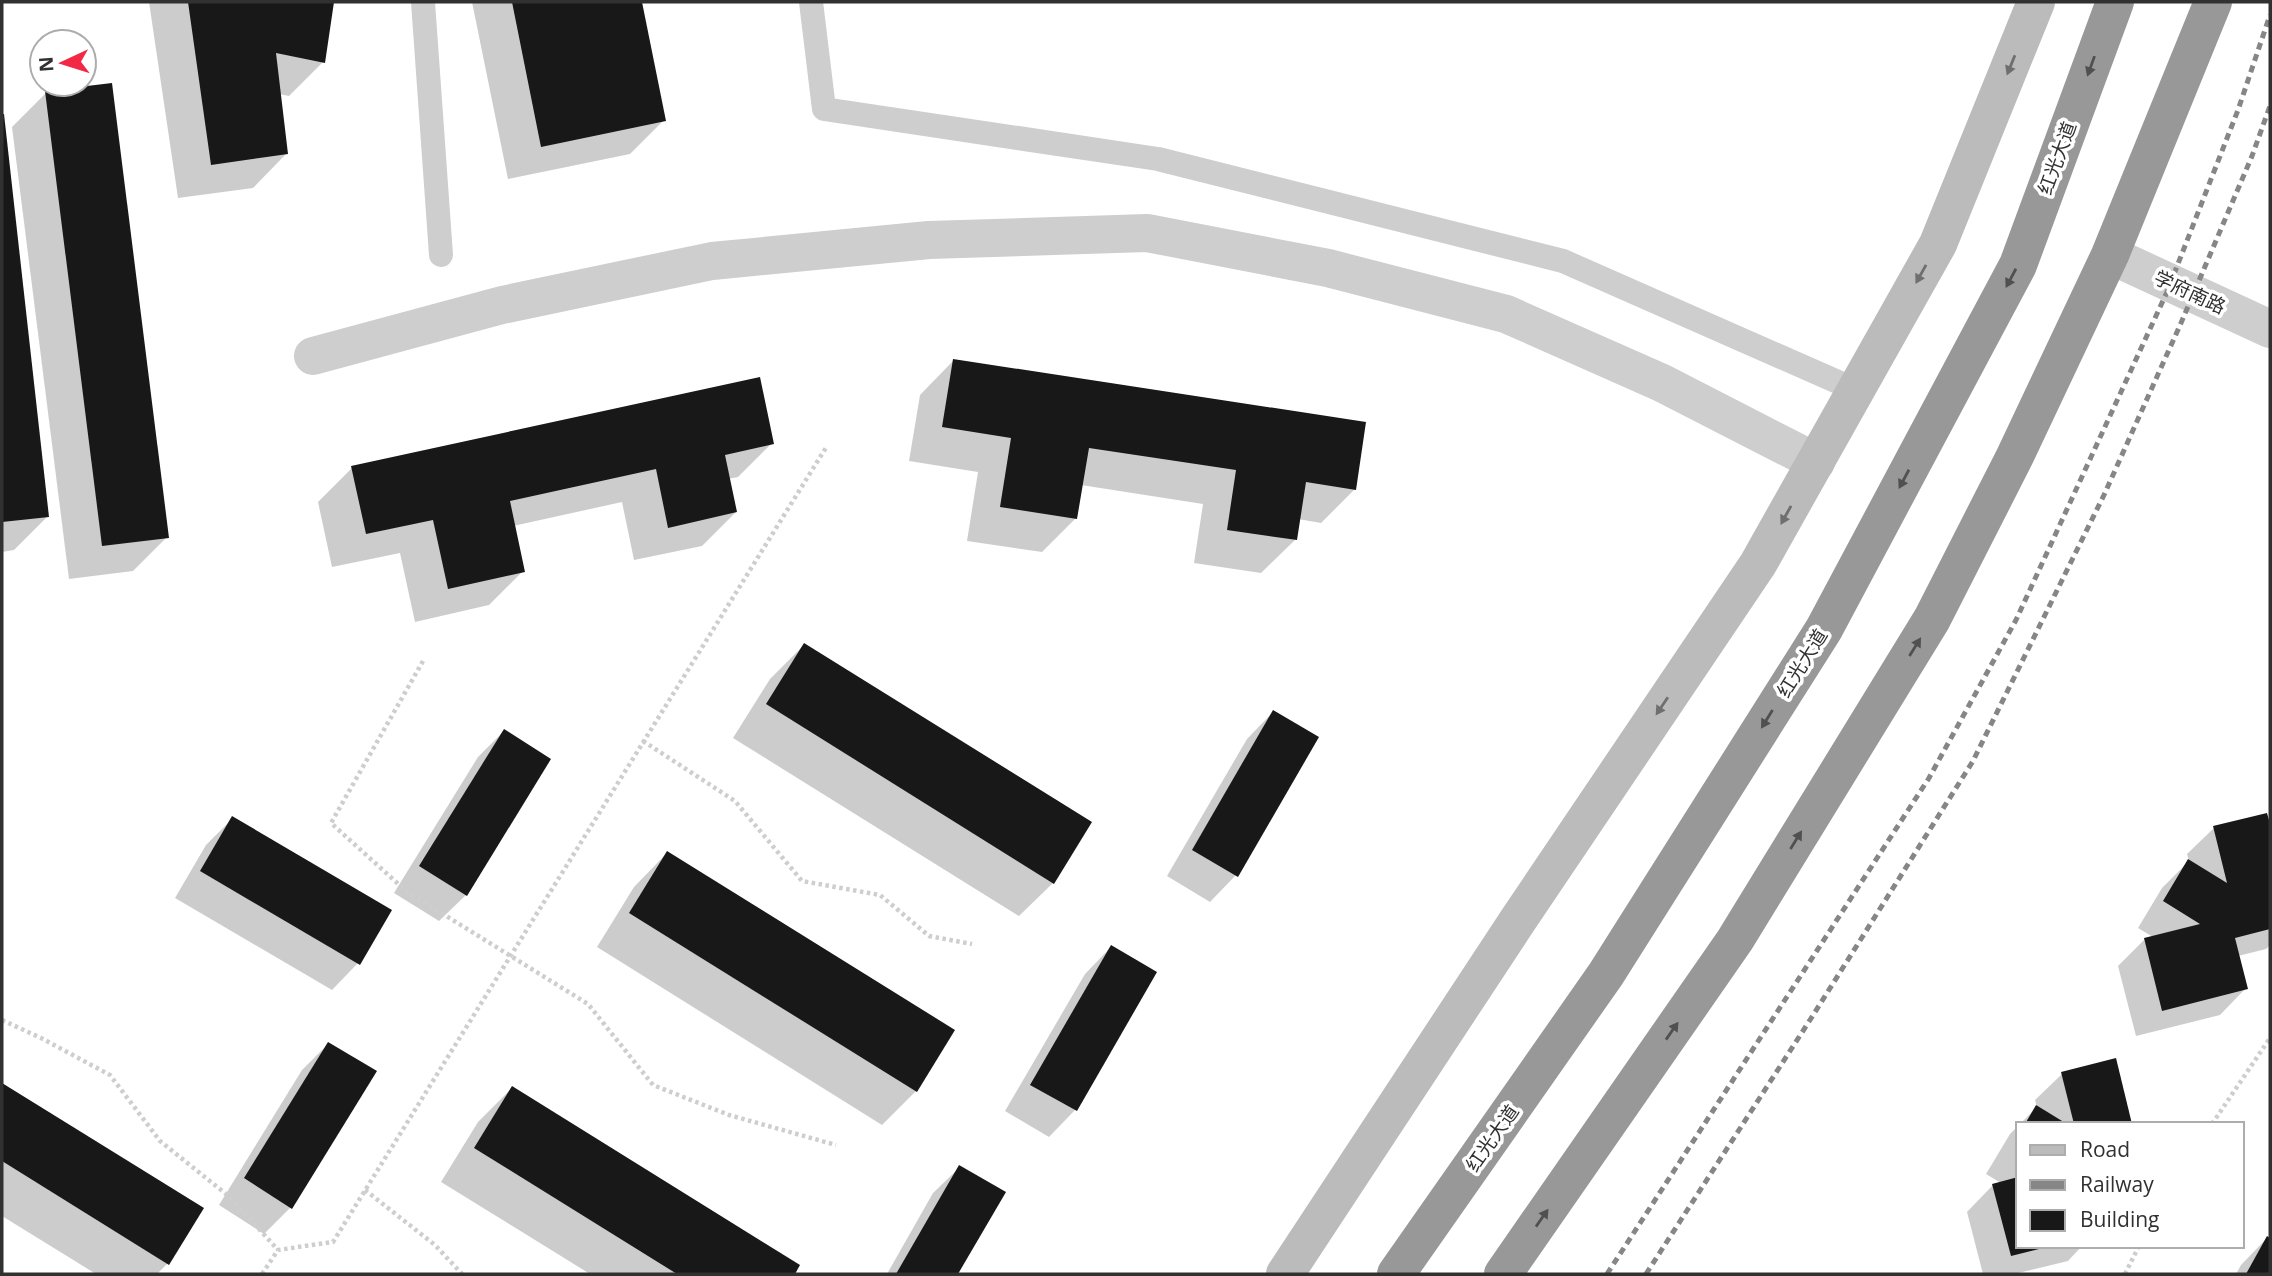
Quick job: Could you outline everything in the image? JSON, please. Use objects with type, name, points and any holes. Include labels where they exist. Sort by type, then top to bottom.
[{"type":"highway","name":"红光大道","points":[[1396,1274],[1606,974],[1824,629],[2018,265],[2115,2]]},
{"type":"highway","points":[[1503,1274],[1735,940],[1932,620],[2014,458],[2110,255],[2213,2]]},
{"type":"main road","points":[[1285,1274],[1758,564],[1938,244],[2036,2]]},
{"type":"street","points":[[313,356],[502,304],[712,261],[929,240],[1147,233],[1328,268],[1506,314],[1662,383],[1815,462]]},
{"type":"street","name":"学府南路","points":[[2110,255],[2270,329]]},
{"type":"lane","points":[[423,2],[441,255]]},
{"type":"lane","points":[[811,2],[824,109],[1158,159],[1563,261],[1856,390]]},
{"type":"path","points":[[262,1274],[278,1250],[334,1242],[827,446]]},
{"type":"path","points":[[423,661],[331,823],[406,891],[588,1004],[653,1085],[729,1115],[836,1145]]},
{"type":"path","points":[[643,741],[735,801],[802,881],[880,895],[929,936],[972,944]]},
{"type":"path","points":[[2,1020],[110,1075],[160,1141],[230,1198],[278,1250]]},
{"type":"path","points":[[2213,1122],[2270,1038]]},
{"type":"path","points":[[365,1190],[435,1245],[462,1274]]},
{"type":"path","points":[[2125,1274],[2138,1248]]},
{"type":"building","points":[[188,2],[334,2],[325,63],[276,53],[288,154],[211,165]]},
{"type":"building","points":[[512,2],[642,2],[666,121],[541,147]]},
{"type":"building","points":[[112,83],[169,538],[102,546],[46,98],[98,98],[98,85]]},
{"type":"building","points":[[2,114],[49,517],[2,522]]},
{"type":"building","points":[[953,359],[1366,422],[1356,490],[1306,482],[1297,540],[1227,530],[1236,470],[1089,448],[1077,519],[1000,507],[1011,438],[942,427]]},
{"type":"building","points":[[760,377],[774,444],[725,455],[737,512],[668,528],[656,469],[510,501],[525,572],[448,589],[433,520],[366,534],[351,466]]},
{"type":"building","points":[[804,643],[1092,822],[1054,884],[766,704]]},
{"type":"building","points":[[1273,710],[1319,737],[1238,877],[1192,850]]},
{"type":"building","points":[[504,729],[551,759],[467,896],[419,866]]},
{"type":"building","points":[[2267,813],[2270,824],[2270,929],[2235,938],[2248,989],[2162,1011],[2144,938],[2200,924],[2163,901],[2188,859],[2227,883],[2213,826]]},
{"type":"building","points":[[232,816],[392,910],[360,965],[200,871]]},
{"type":"building","points":[[667,851],[955,1030],[917,1092],[629,913]]},
{"type":"building","points":[[1111,945],[1157,972],[1077,1111],[1030,1085]]},
{"type":"building","points":[[328,1042],[377,1071],[292,1209],[244,1178]]},
{"type":"building","points":[[2116,1058],[2132,1122],[2074,1122],[2061,1072]]},
{"type":"building","points":[[2,1083],[204,1208],[169,1265],[2,1161]]},
{"type":"building","points":[[512,1086],[800,1265],[795,1274],[677,1274],[474,1148]]},
{"type":"building","points":[[2036,1105],[2064,1122],[2026,1122]]},
{"type":"building","points":[[959,1165],[1006,1192],[958,1274],[896,1274]]},
{"type":"building","points":[[2016,1178],[2016,1248],[2043,1248],[2011,1256],[1992,1184]]},
{"type":"building","points":[[2267,1236],[2270,1238],[2270,1274],[2246,1274]]},
{"type":"railway","points":[[1607,1274],[1929,778],[2016,620],[2167,292],[2238,110],[2270,15]]},
{"type":"railway","points":[[1646,1274],[1973,761],[2104,495],[2181,323],[2252,156],[2270,106]]}]
